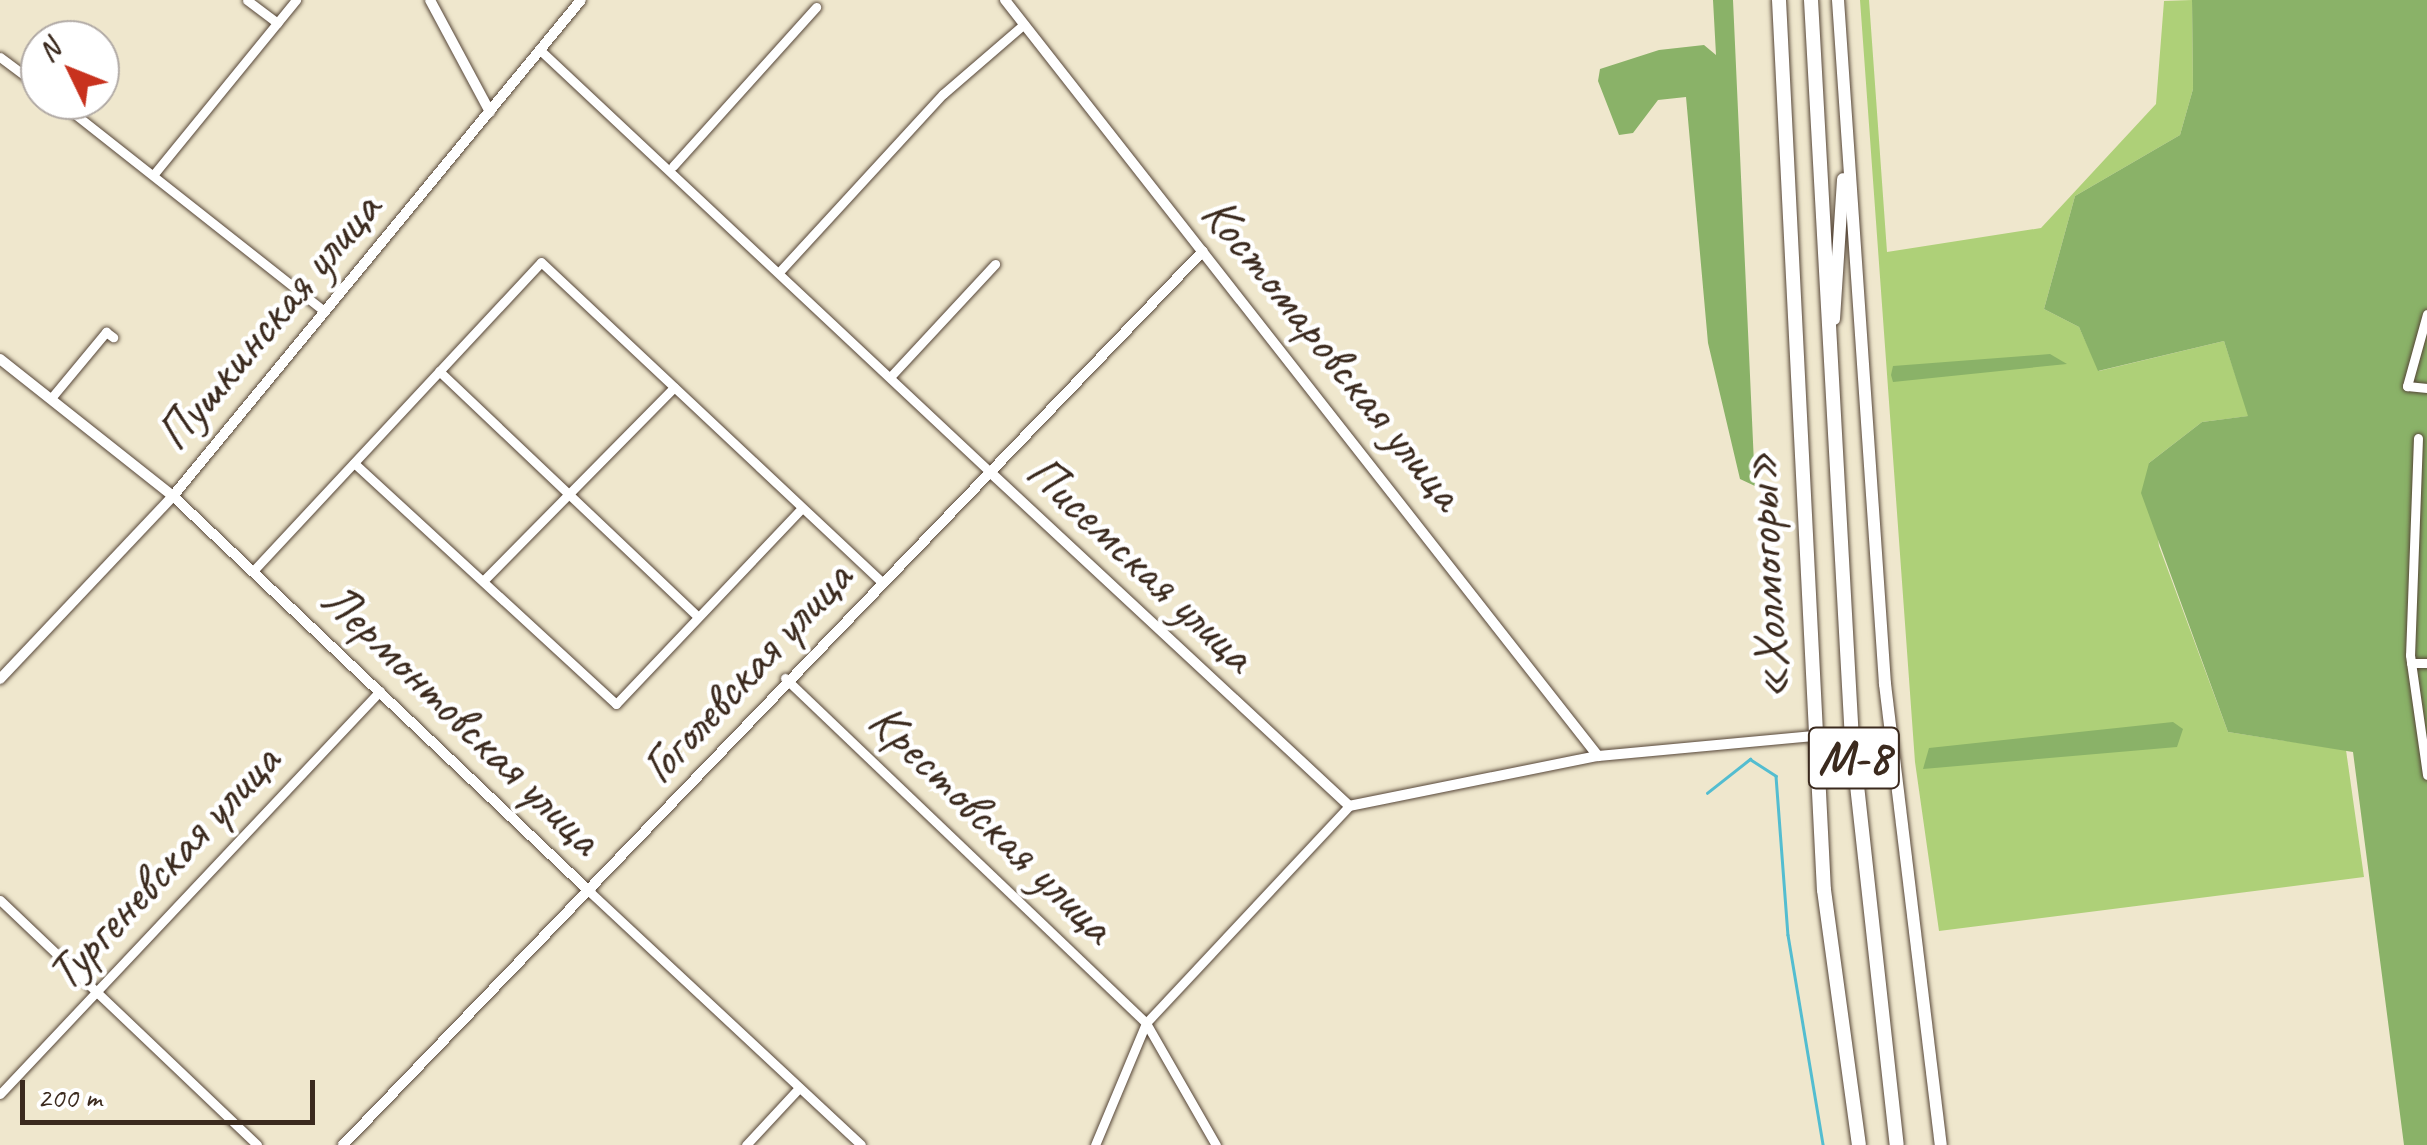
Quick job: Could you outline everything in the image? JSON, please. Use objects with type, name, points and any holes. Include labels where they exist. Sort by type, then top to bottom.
[{"type":"highway","name":"«Холмогоры»","points":[[1779,0],[1824,890],[1859,1145]]},
{"type":"highway","name":"«Холмогоры»","points":[[1811,0],[1852,740],[1897,1145]]},
{"type":"main road","points":[[1838,0],[1845,146],[1885,684],[1941,1145]]},
{"type":"main road","points":[[1831,368],[1845,146]]},
{"type":"street","points":[[247,0],[277,24]]},
{"type":"street","points":[[154,174],[296,0]]},
{"type":"street","points":[[430,0],[490,112]]},
{"type":"street","name":"Пушкинская улица","points":[[0,679],[172,496],[581,0]]},
{"type":"street","name":"Костомаровская улица","points":[[1006,0],[1556,696],[1598,756]]},
{"type":"street","points":[[673,166],[816,7]]},
{"type":"street","points":[[781,270],[942,94],[1024,24]]},
{"type":"street","name":"Писемская улица","points":[[540,50],[673,166],[990,472],[1349,806]]},
{"type":"street","points":[[0,57],[20,72]]},
{"type":"street","points":[[82,120],[324,312]]},
{"type":"street","name":"Гоголевская улица","points":[[343,1145],[591,893],[784,678],[1203,251]]},
{"type":"street","points":[[253,571],[541,262],[882,582]]},
{"type":"street","points":[[891,376],[996,264]]},
{"type":"street","points":[[2427,314],[2407,386],[2427,388]]},
{"type":"street","points":[[52,397],[106,332],[113,337]]},
{"type":"street","name":"Лермонтовская улица","points":[[0,359],[172,496],[860,1145]]},
{"type":"street","points":[[440,371],[698,617]]},
{"type":"street","points":[[484,581],[674,387]]},
{"type":"street","points":[[2418,438],[2411,663],[2427,776]]},
{"type":"street","points":[[354,463],[616,704],[802,508]]},
{"type":"street","points":[[2411,663],[2427,663]]},
{"type":"street","name":"Крестовская улица","points":[[784,678],[1146,1023],[1216,1145]]},
{"type":"street","name":"Тургеневская улица","points":[[0,1094],[380,691]]},
{"type":"street","points":[[1095,1145],[1146,1023],[1349,806],[1598,756],[1814,736]]},
{"type":"street","points":[[0,900],[93,997],[257,1145]]},
{"type":"street","points":[[746,1145],[799,1088]]},
{"type":"green space","points":[[1713,0],[1733,0],[1755,486],[1740,479],[1708,343],[1686,97],[1658,100],[1633,133],[1619,135],[1598,81],[1600,69],[1659,50],[1704,45],[1716,55]]},
{"type":"green space","points":[[1860,0],[1869,0],[1887,252],[2041,228],[2156,104],[2164,1],[2192,0],[2193,89],[2180,135],[2075,196],[2044,309],[2079,327],[2099,371],[2224,341],[2249,416],[2202,422],[2149,463],[2159,546],[2228,732],[2346,750],[2364,877],[1939,931],[1915,762]]},
{"type":"green space","points":[[2192,0],[2427,0],[2427,1145],[2404,1145],[2353,752],[2228,732],[2141,493],[2149,463],[2202,422],[2248,416],[2224,341],[2098,371],[2079,327],[2044,309],[2075,196],[2180,135],[2193,89]]},
{"type":"green space","points":[[2050,354],[2067,364],[1893,382],[1891,375],[1893,366]]},
{"type":"green space","points":[[2173,722],[2183,729],[2177,747],[1923,769],[1929,748]]},
{"type":"waterway","points":[[1707,793],[1750,759],[1776,776],[1788,935],[1823,1145]]}]
